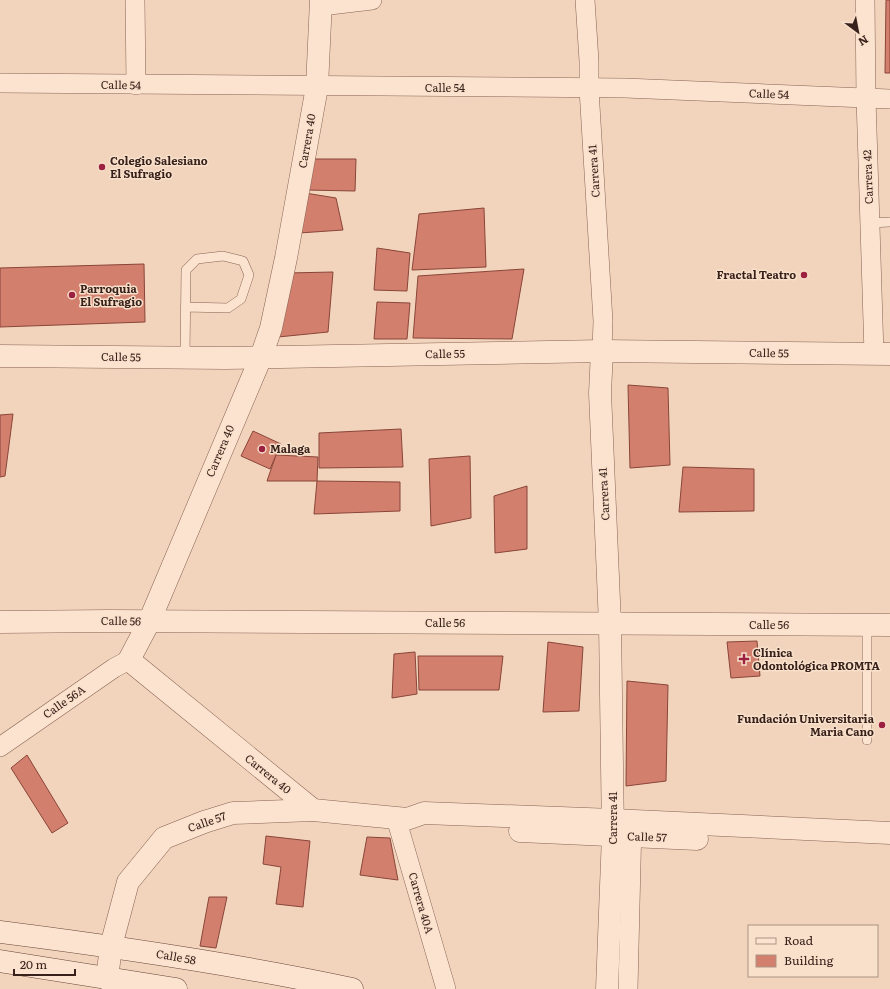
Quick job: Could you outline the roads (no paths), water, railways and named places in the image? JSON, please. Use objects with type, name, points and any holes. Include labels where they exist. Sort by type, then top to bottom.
[{"type":"street","points":[[135,0],[136,85]]},
{"type":"street","points":[[321,3],[372,0]]},
{"type":"street","name":"Carrera 41","points":[[585,0],[603,322],[600,393],[610,624],[623,828],[628,989]]},
{"type":"street","name":"Carrera 42","points":[[865,0],[870,223],[882,354]]},
{"type":"street","name":"Carrera 40","points":[[313,810],[129,660],[149,622],[261,357],[271,328],[286,258],[317,87],[321,3]]},
{"type":"street","name":"Calle 54","points":[[0,84],[589,89],[625,88],[890,99]]},
{"type":"street","name":"Calle 55","points":[[0,356],[185,358],[602,351],[882,354]]},
{"type":"street","name":"Calle 56","points":[[0,622],[890,625]]},
{"type":"street","name":"Calle 56A","points":[[0,747],[114,668],[129,660]]},
{"type":"street","name":"Calle 57","points":[[106,984],[111,946],[128,882],[164,838],[204,822],[233,813],[313,810],[402,818],[421,827],[623,828],[890,833]]},
{"type":"street","name":"Carrera 40A","points":[[402,818],[446,989]]},
{"type":"street","name":"Carrera 41","points":[[608,989],[623,828]]},
{"type":"street","name":"Calle 57","points":[[623,828],[890,848]]},
{"type":"street","name":"Calle 58","points":[[0,932],[111,946],[310,980],[352,989]]},
{"type":"street","points":[[0,961],[106,984],[176,989]]},
{"type":"lane","points":[[870,223],[890,222]]},
{"type":"lane","points":[[185,307],[228,308],[241,299],[248,274],[243,261],[223,256],[197,259],[186,270],[185,307],[185,358]]},
{"type":"lane","points":[[867,625],[867,740]]},
{"type":"place","name":"Colegio Salesiano El Sufragio","points":[[102,167]]},
{"type":"place","name":"Fractal Teatro","points":[[804,275]]},
{"type":"place","name":"Parroquia El Sufragio","points":[[72,295]]},
{"type":"place","name":"Malaga","points":[[262,449]]},
{"type":"place","name":"Clínica Odontológica PROMTA","points":[[744,659]]},
{"type":"place","name":"Fundación Universitaria Maria Cano","points":[[882,725]]}]
